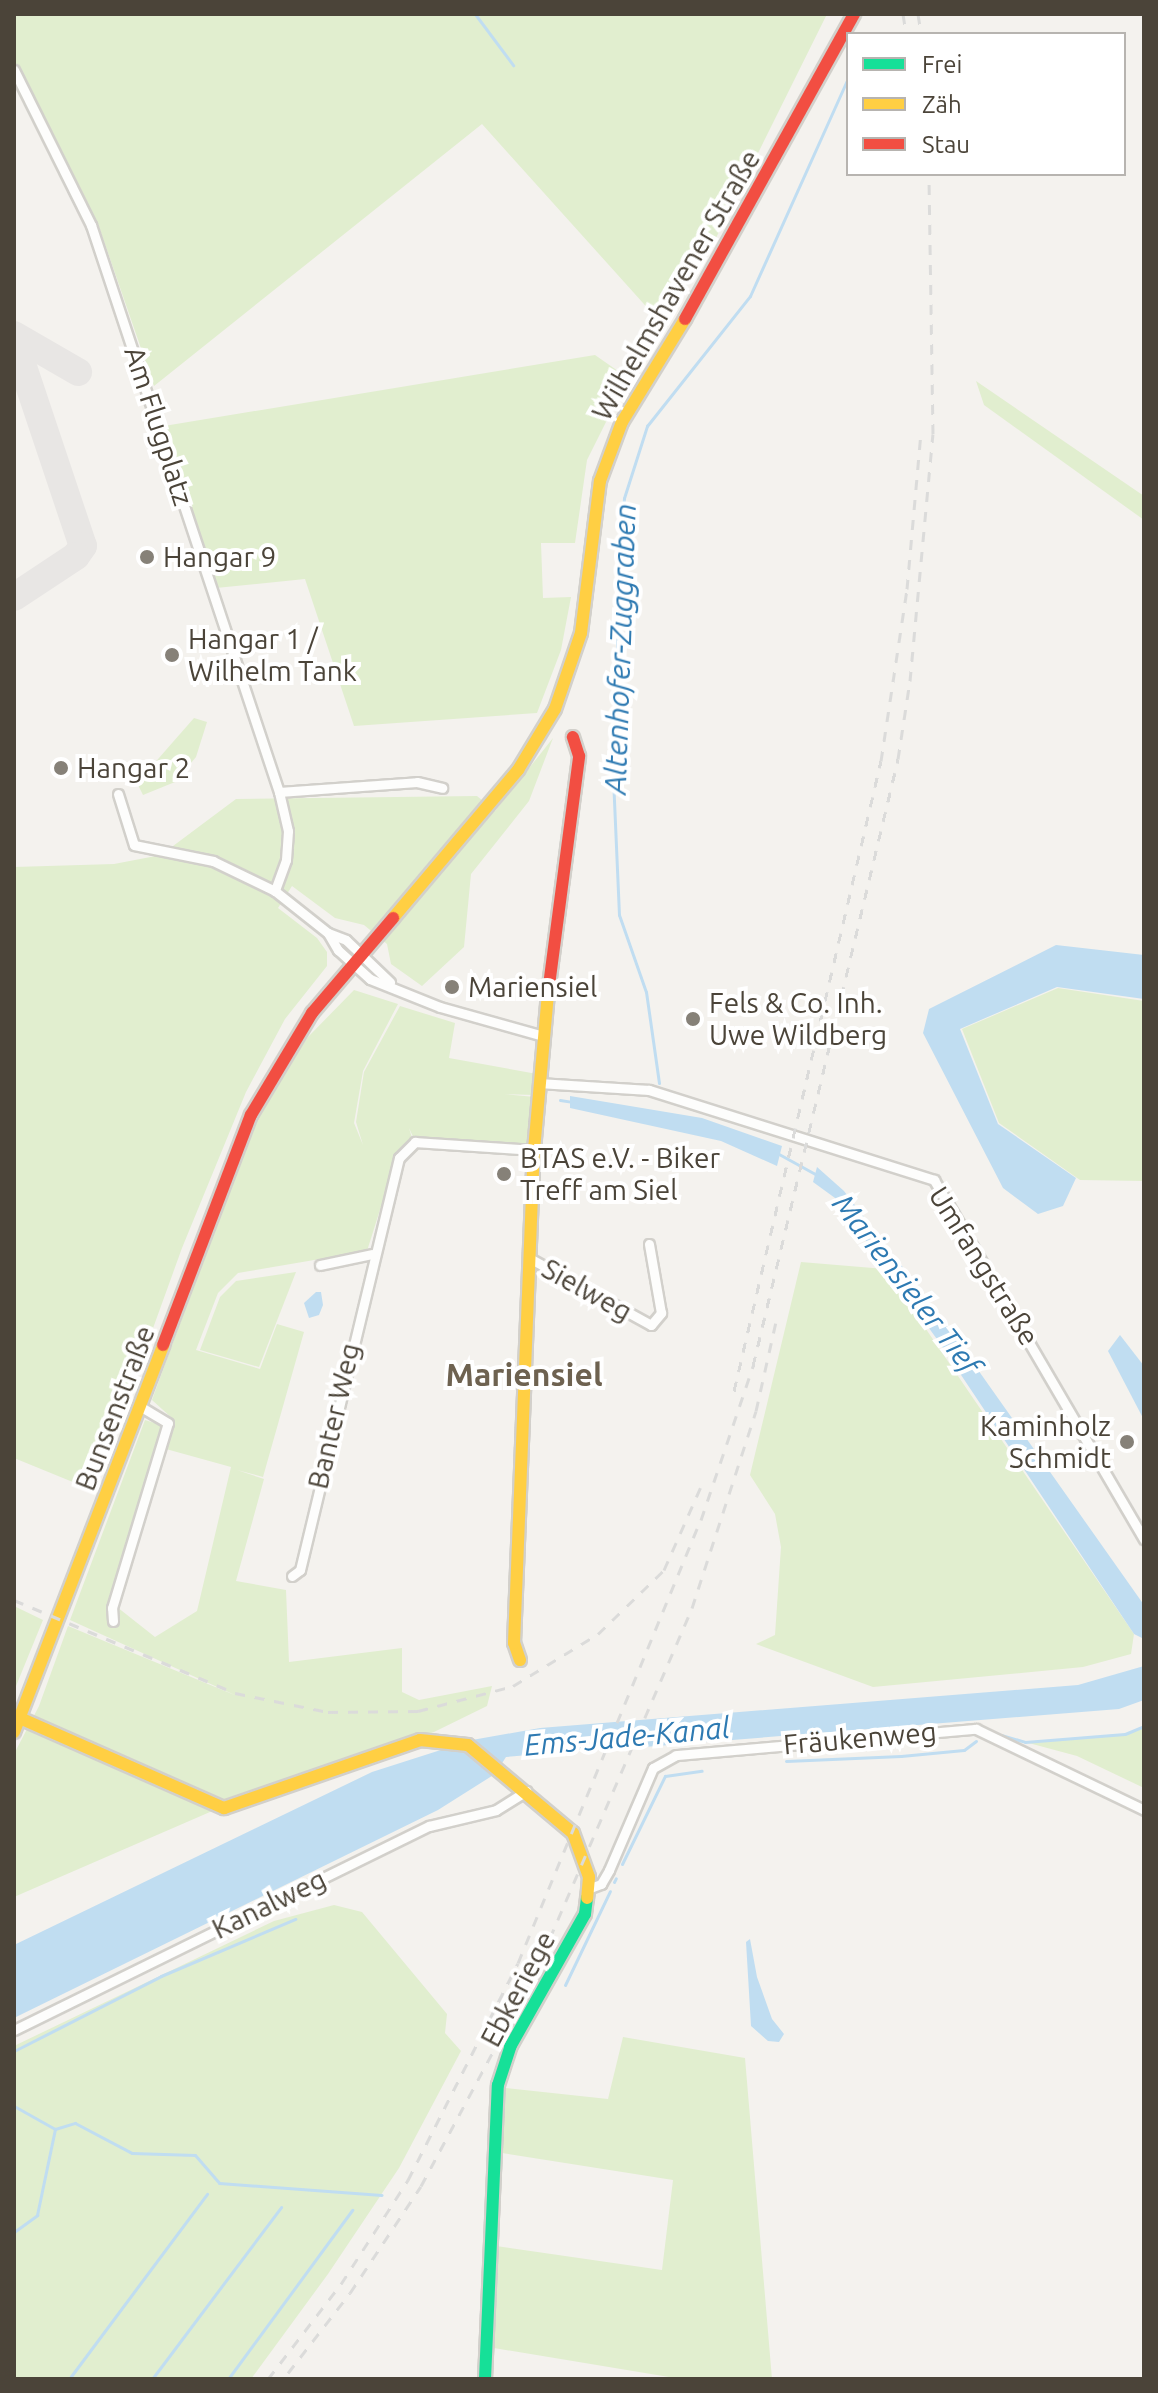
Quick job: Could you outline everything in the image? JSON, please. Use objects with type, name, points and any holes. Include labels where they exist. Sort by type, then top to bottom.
[{"type":"street","name":"Wilhelmshavener Straße","points":[[251,1115],[295,1036],[361,953],[518,770],[555,709],[581,633],[600,481],[622,422],[739,230],[854,14]]},
{"type":"street","name":"Am Flugplatz","points":[[14,70],[91,225],[279,792],[288,831],[286,860],[275,891]]},
{"type":"street","points":[[520,1660],[514,1643],[534,1150],[543,1036],[579,756],[573,737]]},
{"type":"street","points":[[279,792],[417,782],[442,788]]},
{"type":"street","points":[[118,794],[134,845],[213,861],[275,891],[328,933],[361,953],[390,982]]},
{"type":"street","points":[[328,933],[352,964],[370,979],[390,982],[440,1007],[543,1036]]},
{"type":"street","name":"Umfangstraße","points":[[539,1083],[617,1086],[670,1095],[934,1180],[1144,1539]]},
{"type":"street","name":"Bunsenstraße","points":[[14,1732],[251,1115]]},
{"type":"street","name":"Banter Weg","points":[[292,1576],[300,1570],[372,1254],[399,1158],[415,1142],[534,1150]]},
{"type":"street","name":"Sielweg","points":[[531,1259],[653,1330],[661,1313],[649,1244]]},
{"type":"street","points":[[320,1265],[372,1254]]},
{"type":"street","points":[[113,1621],[112,1608],[168,1423],[141,1407]]},
{"type":"street","points":[[18,1717],[224,1808],[420,1740],[449,1739],[468,1745],[507,1773],[573,1833],[590,1888]]},
{"type":"street","name":"Fräukenweg","points":[[590,1888],[601,1884],[609,1870],[653,1768],[676,1755],[976,1729],[1144,1810]]},
{"type":"street","name":"Kanalweg","points":[[14,2030],[429,1826],[496,1810],[527,1791]]},
{"type":"street","name":"Ebkeriege","points":[[485,2379],[498,2085],[510,2047],[585,1914],[590,1888]]},
{"type":"green space","points":[[14,14],[827,14],[711,248],[661,323],[482,124],[154,386],[98,224],[14,61]]},
{"type":"green space","points":[[595,355],[628,378],[587,460],[575,543],[541,543],[543,598],[571,597],[561,650],[537,713],[354,726],[305,579],[216,588],[164,426]]},
{"type":"green space","points":[[976,381],[1144,496],[1144,520],[984,405]]},
{"type":"green space","points":[[194,718],[207,722],[196,757],[175,782],[143,795],[137,783]]},
{"type":"green space","points":[[553,738],[529,801],[471,874],[464,947],[422,986],[391,964],[387,944],[364,925],[335,918],[292,886],[278,908],[317,938],[327,952],[327,966],[285,1019],[246,1092],[182,1248],[96,1486],[85,1487],[14,1458],[14,867],[114,864],[161,855],[236,799],[477,796],[495,811]]},
{"type":"green space","points":[[1058,988],[1144,1001],[1144,1181],[1080,1180],[999,1123],[962,1029]]},
{"type":"green space","points":[[354,990],[398,1004],[363,1071],[354,1123],[363,1145],[356,1122],[364,1072],[400,1006],[455,1023],[449,1058],[537,1074],[535,1095],[504,1094],[535,1097],[531,1147],[415,1141],[409,1128],[413,1141],[390,1178],[367,1251],[238,1273],[218,1293],[196,1350],[260,1369],[277,1324],[304,1332],[263,1477],[237,1470],[264,1479],[236,1581],[286,1590],[289,1662],[402,1648],[402,1692],[419,1700],[492,1686],[487,1706],[434,1732],[210,1812],[14,1897],[14,1754],[39,1706],[68,1626],[237,1696],[70,1620],[145,1420],[161,1425],[166,1442],[173,1419],[152,1400],[259,1107],[308,1037]],"holes":[[[166,1449],[231,1467],[197,1611],[155,1637],[117,1607]]]},
{"type":"green space","points":[[801,1262],[885,1269],[1134,1634],[1131,1654],[1083,1667],[873,1687],[756,1644],[775,1635],[781,1547],[775,1514],[750,1475]]},
{"type":"green space","points":[[296,1272],[259,1367],[200,1350],[220,1297],[236,1281]]},
{"type":"green space","points":[[14,1606],[43,1620],[14,1691]]},
{"type":"green space","points":[[1144,1726],[1144,1788],[1077,1756],[1025,1742],[1125,1734]]},
{"type":"green space","points":[[334,1905],[362,1912],[447,2014],[445,2033],[461,2051],[399,2168],[328,2274],[251,2379],[14,2379],[14,2046],[274,1921]]},
{"type":"green space","points":[[623,2037],[745,2058],[772,2379],[681,2379],[494,2348],[496,2246],[662,2270],[673,2180],[502,2153],[506,2088],[608,2099]]},
{"type":"water","points":[[1056,945],[1144,955],[1144,999],[1057,987],[960,1029],[998,1124],[1076,1178],[1063,1206],[1038,1214],[1003,1188],[923,1033],[929,1009]]},
{"type":"water","points":[[570,1096],[702,1118],[782,1146],[777,1166],[721,1141],[570,1108]]},
{"type":"water","points":[[817,1167],[844,1191],[935,1309],[1144,1605],[1144,1639],[1134,1634],[939,1342],[835,1198],[813,1182]]},
{"type":"water","points":[[316,1292],[321,1292],[323,1305],[319,1315],[309,1318],[304,1303]]},
{"type":"water","points":[[1120,1335],[1144,1366],[1144,1420],[1108,1351]]},
{"type":"water","name":"Ems-Jade-Kanal","points":[[1144,1666],[1144,1700],[1119,1709],[644,1747],[607,1742],[600,1749],[506,1757],[495,1774],[438,1810],[14,2018],[14,1945],[372,1772],[472,1740],[540,1728],[1078,1685]]},
{"type":"water","points":[[750,1939],[757,1977],[772,2019],[784,2034],[779,2042],[768,2041],[751,2026],[746,1942]]},
{"type":"waterway","points":[[475,14],[513,65]]},
{"type":"waterway","name":"Altenhofer-Zuggraben","points":[[659,1083],[646,992],[619,915],[612,752],[624,498],[647,426],[750,296],[846,82]]},
{"type":"waterway","name":"Mariensieler Tief","points":[[560,1100],[572,1102]]},
{"type":"waterway","name":"Mariensieler Tief","points":[[777,1153],[815,1174]]},
{"type":"waterway","points":[[1001,1735],[1025,1742],[1125,1734],[1144,1726]]},
{"type":"waterway","points":[[786,1761],[964,1750],[976,1741]]},
{"type":"waterway","points":[[622,1864],[665,1776],[702,1771]]},
{"type":"waterway","points":[[614,1882],[616,1878]]},
{"type":"waterway","points":[[565,1985],[610,1891]]},
{"type":"waterway","points":[[14,2051],[161,1976],[295,1919]]},
{"type":"waterway","points":[[14,2106],[55,2129],[75,2123],[132,2153],[195,2155],[219,2183],[382,2195]]},
{"type":"waterway","points":[[14,2232],[37,2215],[55,2129]]},
{"type":"waterway","points":[[69,2379],[207,2194]]},
{"type":"waterway","points":[[152,2379],[281,2207]]},
{"type":"waterway","points":[[228,2379],[352,2210]]},
{"type":"taxiway","points":[[14,335],[78,372]]},
{"type":"taxiway","points":[[14,340],[83,546],[76,556],[14,597]]},
{"type":"railway","points":[[903,14],[906,32]]},
{"type":"railway","points":[[918,14],[921,32]]},
{"type":"railway","points":[[268,2379],[341,2284],[408,2180],[518,1963],[701,1520],[753,1366],[898,759],[910,681],[933,434],[929,176]]},
{"type":"railway","points":[[734,1391],[881,761],[907,589],[921,431]]},
{"type":"railway","points":[[288,2373],[350,2293],[421,2186],[534,1975],[692,1608],[756,1411],[777,1317]]},
{"type":"railway","points":[[14,1600],[235,1693],[328,1712],[418,1711],[513,1686],[598,1634],[664,1570],[703,1482]]},
{"type":"traffic: fast","points":[[485,2379],[498,2085],[510,2047],[585,1914],[587,1898]]},
{"type":"traffic: slow","points":[[393,918],[518,770],[555,709],[581,633],[600,481],[622,422],[685,319]]},
{"type":"traffic: slow","points":[[520,1660],[514,1643],[534,1150],[548,993]]},
{"type":"traffic: slow","points":[[14,1732],[163,1345]]},
{"type":"traffic: slow","points":[[22,1719],[224,1808],[420,1740],[468,1745],[573,1833],[589,1877],[587,1898]]},
{"type":"traffic: jam","points":[[685,319],[854,14]]},
{"type":"traffic: jam","points":[[548,993],[579,756],[573,737]]},
{"type":"traffic: jam","points":[[163,1345],[251,1115],[312,1013],[393,918]]},
{"type":"place","name":"Hangar 9","points":[[147,557]]},
{"type":"place","name":"Hangar 1 / Wilhelm Tank","points":[[172,655]]},
{"type":"place","name":"Hangar 2","points":[[61,768]]},
{"type":"place","name":"Mariensiel","points":[[452,987]]},
{"type":"place","name":"Fels & Co. Inh. Uwe Wildberg","points":[[693,1019]]},
{"type":"place","name":"BTAS e.V. - Biker Treff am Siel","points":[[504,1174]]},
{"type":"place","name":"Kaminholz Schmidt","points":[[1127,1442]]},
{"type":"district","name":"Mariensiel","points":[[524,1374]]}]
